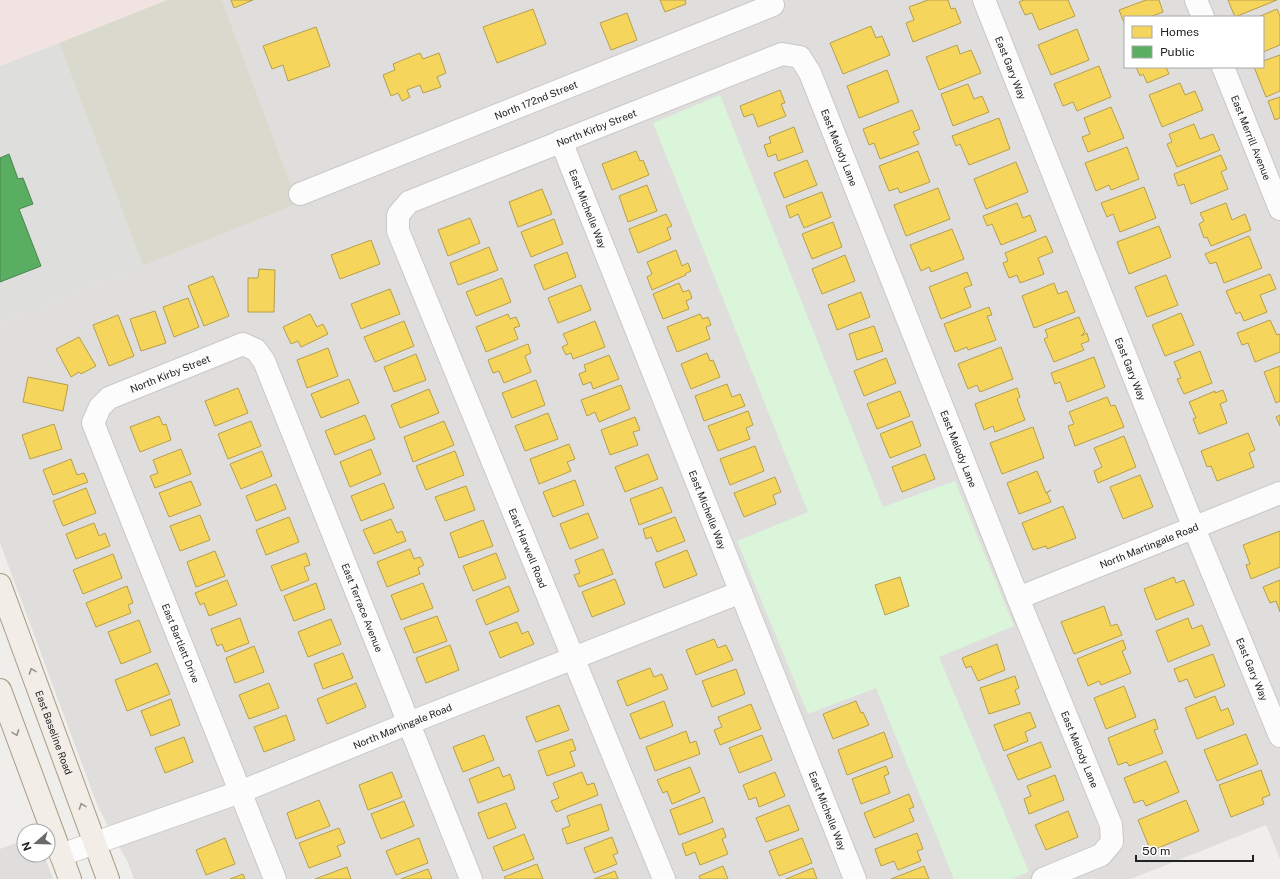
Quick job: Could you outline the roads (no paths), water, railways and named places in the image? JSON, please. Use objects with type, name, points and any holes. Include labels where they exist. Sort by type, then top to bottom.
[{"type":"main road","name":"East Baseline Road","points":[[0,585],[108,879]]},
{"type":"main road","points":[[0,690],[70,879]]},
{"type":"street","name":"East Gary Way","points":[[984,0],[1194,528],[1280,736]]},
{"type":"street","points":[[1196,0],[1202,16]]},
{"type":"street","name":"North 172nd Street","points":[[300,194],[772,2]]},
{"type":"street","name":"North Kirby Street","points":[[398,215],[409,202],[782,54],[800,57]]},
{"type":"street","name":"East Melody Lane","points":[[800,57],[810,74],[1018,598],[1111,825],[1112,842],[1101,855],[1043,879]]},
{"type":"street","name":"East Merrill Avenue","points":[[1223,68],[1280,209]]},
{"type":"street","name":"East Michelle Way","points":[[561,142],[855,879]]},
{"type":"street","name":"East Harwell Road","points":[[398,215],[398,231],[664,879]]},
{"type":"street","name":"North Kirby Street","points":[[100,407],[109,398],[243,344]]},
{"type":"street","name":"East Terrace Avenue","points":[[243,344],[256,350],[264,361],[471,879]]},
{"type":"street","name":"East Bartlett Drive","points":[[100,407],[94,422],[275,879]]},
{"type":"street","name":"North Martingale Road","points":[[1018,598],[1280,493]]},
{"type":"street","name":"North Martingale Road","points":[[61,855],[240,792],[409,723],[741,592]]}]
